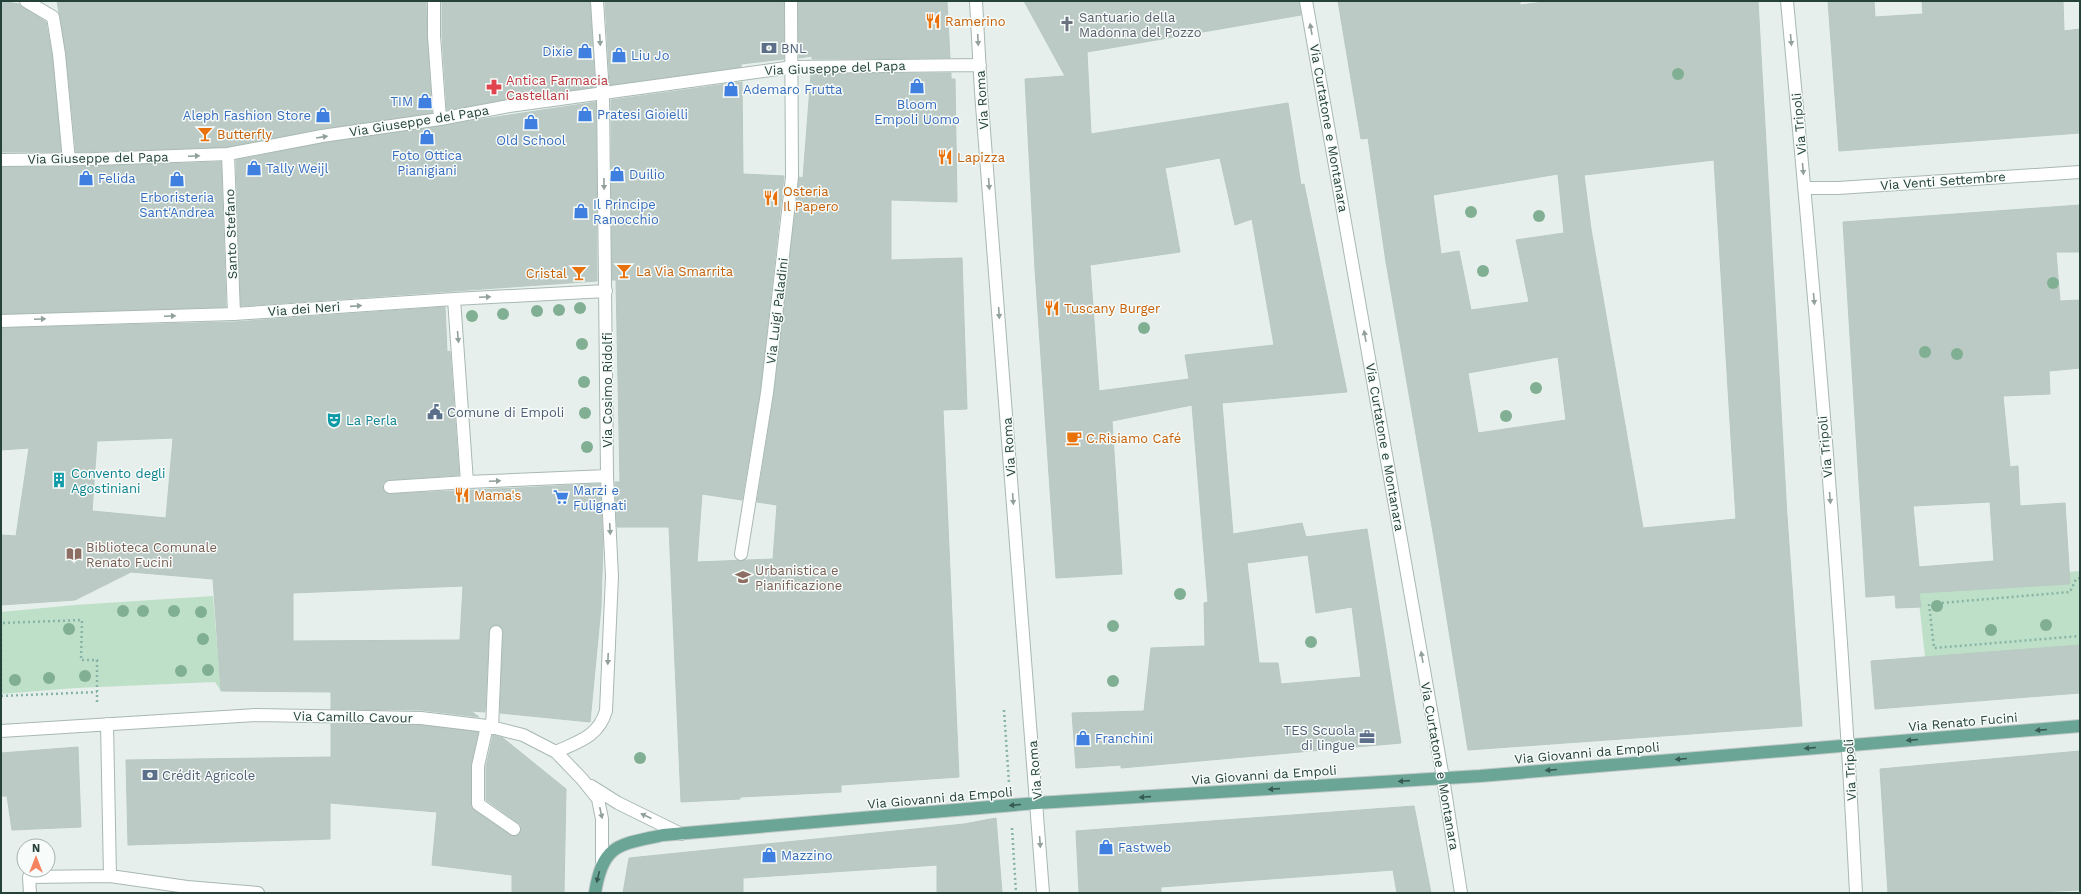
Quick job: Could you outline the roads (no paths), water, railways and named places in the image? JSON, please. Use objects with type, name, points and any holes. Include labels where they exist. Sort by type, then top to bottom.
[{"type":"main road","name":"Via Renato Fucini","points":[[1849,745],[2080,726]]},
{"type":"main road","name":"Via Giovanni da Empoli","points":[[602,862],[624,844],[663,835],[1037,804],[1443,778],[1849,745]]},
{"type":"main road","points":[[595,893],[602,862]]},
{"type":"street","points":[[26,1],[52,17],[59,54],[68,160]]},
{"type":"street","points":[[434,1],[434,36],[440,119]]},
{"type":"street","name":"Via Cosimo Ridolfi","points":[[556,752],[589,737],[602,723],[606,711],[612,576],[607,476],[603,94],[597,1]]},
{"type":"street","name":"Via Luigi Paladini","points":[[741,554],[767,393],[792,177],[793,66],[791,1]]},
{"type":"street","name":"Via Roma","points":[[976,1],[1043,893]]},
{"type":"street","name":"Via Curtatone e Montanara","points":[[1306,1],[1443,778],[1461,893]]},
{"type":"street","name":"Via Tripoli","points":[[1788,1],[1805,188],[1849,745],[1856,893]]},
{"type":"street","name":"Via Giuseppe del Papa","points":[[1,160],[68,160],[228,154],[322,136],[440,119],[509,106],[603,94],[793,66],[980,66]]},
{"type":"street","name":"Santo Stefano","points":[[228,154],[234,314]]},
{"type":"street","name":"Via Venti Settembre","points":[[1805,188],[1838,188],[2080,172]]},
{"type":"street","name":"Via dei Neri","points":[[1,320],[234,314],[454,299],[606,291]]},
{"type":"street","points":[[454,299],[468,482]]},
{"type":"street","points":[[390,487],[607,476]]},
{"type":"street","points":[[496,632],[489,727],[478,766],[478,804],[514,829]]},
{"type":"street","name":"Via Camillo Cavour","points":[[1,731],[256,715],[421,718],[489,727],[523,735],[556,752],[582,779]]},
{"type":"street","points":[[102,725],[110,876]]},
{"type":"street","points":[[582,779],[618,804],[680,834]]},
{"type":"street","points":[[582,779],[598,799],[602,819],[602,862]]},
{"type":"street","points":[[30,893],[29,877],[110,876],[187,887],[258,893]]},
{"type":"place","name":"Ramerino","points":[[933,21]]},
{"type":"place","name":"Santuario della Madonna del Pozzo","points":[[1067,24]]},
{"type":"place","name":"BNL","points":[[769,48]]},
{"type":"place","name":"Dixie","points":[[585,51]]},
{"type":"place","name":"Liu Jo","points":[[619,55]]},
{"type":"place","name":"Bloom Empoli Uomo","points":[[917,86]]},
{"type":"place","name":"Antica Farmacia Castellani","points":[[494,87]]},
{"type":"place","name":"Ademaro Frutta","points":[[731,89]]},
{"type":"place","name":"TIM","points":[[425,101]]},
{"type":"place","name":"Pratesi Gioielli","points":[[585,114]]},
{"type":"place","name":"Aleph Fashion Store","points":[[323,115]]},
{"type":"place","name":"Old School","points":[[531,122]]},
{"type":"place","name":"Butterfly","points":[[205,134]]},
{"type":"place","name":"Foto Ottica Pianigiani","points":[[427,137]]},
{"type":"place","name":"Lapizza","points":[[945,157]]},
{"type":"place","name":"Tally Weijl","points":[[254,168]]},
{"type":"place","name":"Duilio","points":[[617,174]]},
{"type":"place","name":"Felida","points":[[86,178]]},
{"type":"place","name":"Erboristeria Sant'Andrea","points":[[177,179]]},
{"type":"place","name":"Osteria Il Papero","points":[[771,198]]},
{"type":"place","name":"Il Principe Ranocchio","points":[[581,211]]},
{"type":"place","name":"La Via Smarrita","points":[[624,271]]},
{"type":"place","name":"Cristal","points":[[579,273]]},
{"type":"place","name":"Tuscany Burger","points":[[1052,308]]},
{"type":"place","name":"Comune di Empoli","points":[[435,412]]},
{"type":"place","name":"La Perla","points":[[334,420]]},
{"type":"place","name":"C.Risiamo Café","points":[[1074,438]]},
{"type":"place","name":"Convento degli Agostiniani","points":[[59,480]]},
{"type":"place","name":"Mama's","points":[[462,495]]},
{"type":"place","name":"Marzi e Fulignati","points":[[561,497]]},
{"type":"place","name":"Biblioteca Comunale Renato Fucini","points":[[74,554]]},
{"type":"place","name":"Urbanistica e Pianificazione","points":[[743,577]]},
{"type":"place","name":"TES Scuola di lingue","points":[[1367,737]]},
{"type":"place","name":"Franchini","points":[[1083,738]]},
{"type":"place","name":"Crédit Agricole","points":[[150,775]]},
{"type":"place","name":"Fastweb","points":[[1106,847]]},
{"type":"place","name":"Mazzino","points":[[769,855]]}]
